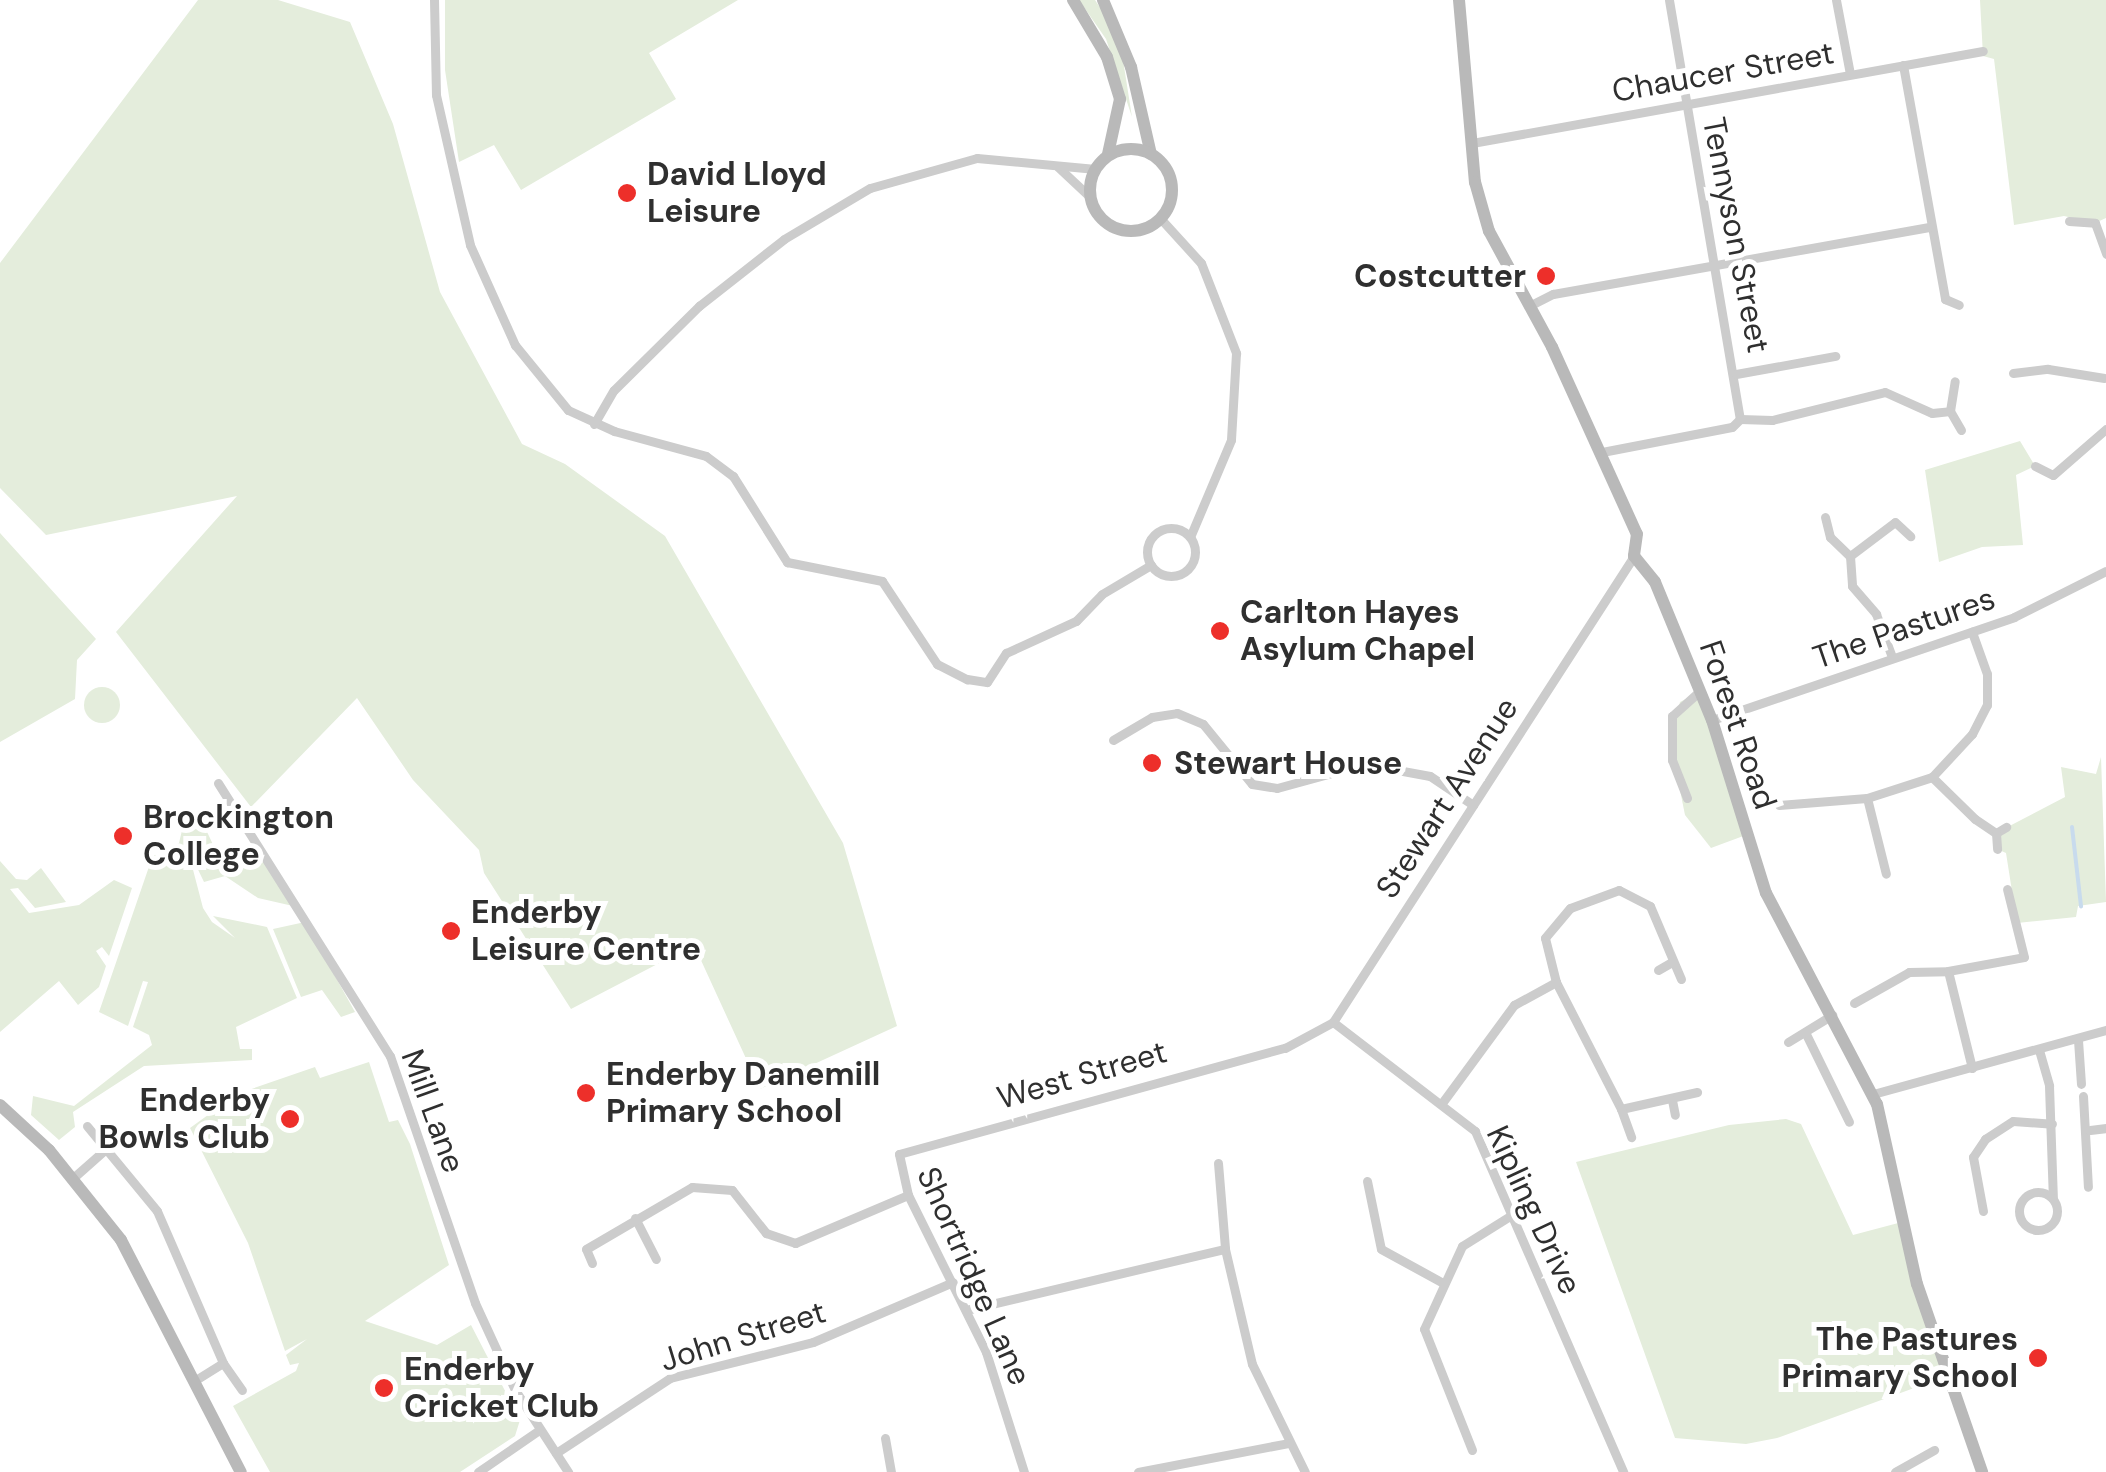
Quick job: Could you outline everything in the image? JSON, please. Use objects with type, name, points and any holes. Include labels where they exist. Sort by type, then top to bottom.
[{"type":"street","points":[[434,0],[436,96],[470,245],[535,378],[568,410],[594,424],[706,456],[733,476],[787,562],[882,581],[937,664],[967,679],[987,682],[1006,653],[1076,621],[1102,594],[1152,565]]},
{"type":"street","points":[[1073,0],[1107,57],[1120,99],[1107,156],[1096,169],[1091,198]]},
{"type":"street","points":[[1102,0],[1132,66],[1151,154],[1172,186],[1160,218]]},
{"type":"street","name":"Forest Road","points":[[1460,0],[1472,143],[1488,231],[1602,452],[1637,534],[1634,556],[1656,582],[1712,720],[1766,893],[1834,1014],[1873,1094],[1917,1284],[1982,1472]]},
{"type":"street","name":"Tennyson Street","points":[[1669,0],[1736,374],[1740,419]]},
{"type":"street","points":[[1836,0],[1850,74]]},
{"type":"street","name":"Chaucer Street","points":[[1472,143],[1982,51]]},
{"type":"street","points":[[1902,66],[1928,227],[1945,299]]},
{"type":"street","points":[[1107,156],[1128,149],[1151,154]]},
{"type":"street","points":[[594,424],[650,350],[738,274],[824,212],[870,188],[958,162],[1013,156],[1096,169]]},
{"type":"street","points":[[1056,165],[1091,198],[1100,216],[1120,229],[1160,218]]},
{"type":"street","points":[[1160,218],[1201,263],[1236,353],[1231,440],[1190,537]]},
{"type":"street","points":[[2070,220],[2095,223],[2106,218]]},
{"type":"street","points":[[2095,223],[2106,254]]},
{"type":"street","points":[[1528,306],[1554,294],[1928,227]]},
{"type":"street","points":[[1945,299],[1959,305]]},
{"type":"street","points":[[1936,309],[1945,299]]},
{"type":"street","points":[[1834,356],[1838,344]]},
{"type":"street","points":[[2048,369],[2051,355]]},
{"type":"street","points":[[1736,374],[1834,356]]},
{"type":"street","points":[[1834,356],[1842,366]]},
{"type":"street","points":[[2014,373],[2048,369],[2105,378]]},
{"type":"street","points":[[1956,381],[1950,411],[1961,430]]},
{"type":"street","points":[[1602,452],[1732,427],[1740,419],[1772,420],[1885,392],[1932,413],[1950,411]]},
{"type":"street","points":[[2052,488],[2053,476],[2106,429]]},
{"type":"street","points":[[2035,466],[2053,476]]},
{"type":"street","points":[[1825,517],[1830,537],[1850,556],[1852,586],[1876,614],[1892,658]]},
{"type":"street","points":[[1850,556],[1895,522],[1910,536]]},
{"type":"street","points":[[1172,528],[1190,537],[1196,551],[1186,571],[1171,576],[1152,565],[1148,550],[1158,532],[1172,528]]},
{"type":"street","name":"Stewart Avenue","points":[[1285,1048],[1333,1022],[1634,556]]},
{"type":"street","name":"The Pastures","points":[[1712,720],[2056,601],[2106,571]]},
{"type":"street","points":[[1780,805],[1866,798],[1932,777],[1972,734],[1987,706],[1987,674],[1972,632]]},
{"type":"street","points":[[1687,798],[1672,760],[1672,716],[1699,692]]},
{"type":"street","points":[[1113,740],[1152,716],[1177,714],[1202,724],[1252,784],[1277,788],[1365,764],[1430,776],[1473,805]]},
{"type":"street","points":[[1932,777],[2001,830],[1997,849]]},
{"type":"street","points":[[1682,785],[1694,780]]},
{"type":"street","name":"Mill Lane","points":[[218,782],[390,1056],[474,1303],[539,1430],[568,1472]]},
{"type":"street","points":[[1866,798],[1886,874]]},
{"type":"street","points":[[1854,1004],[1910,972],[1948,971],[2024,956],[2007,889]]},
{"type":"street","points":[[1631,1136],[1556,982],[1545,938],[1554,921],[1619,890],[1650,906],[1682,978]]},
{"type":"street","points":[[1658,970],[1672,962]]},
{"type":"street","points":[[1948,971],[1972,1068]]},
{"type":"street","points":[[1442,1103],[1514,1005],[1556,982]]},
{"type":"street","points":[[1788,1042],[1834,1014]]},
{"type":"street","name":"Kipling Drive","points":[[1333,1022],[1475,1131],[1623,1472]]},
{"type":"street","points":[[1873,1094],[2106,1030]]},
{"type":"street","points":[[1805,1032],[1849,1122]]},
{"type":"street","points":[[2078,1040],[2081,1084]]},
{"type":"street","name":"West Street","points":[[897,1158],[904,1148],[1285,1048]]},
{"type":"street","points":[[2039,1050],[2052,1124],[2052,1199],[2057,1213],[2050,1226],[2036,1230],[2023,1224],[2018,1210],[2025,1196],[2040,1192],[2052,1199]]},
{"type":"street","points":[[1621,1110],[1698,1092]]},
{"type":"street","points":[[2083,1096],[2090,1130],[2088,1187]]},
{"type":"street","points":[[1672,1100],[1675,1116]]},
{"type":"street","points":[[0,1105],[73,1178],[120,1240],[241,1472]]},
{"type":"street","points":[[1984,1211],[1973,1157],[1985,1139],[2012,1121],[2052,1124]]},
{"type":"street","points":[[86,1126],[158,1211],[223,1362],[242,1390]]},
{"type":"street","points":[[2090,1130],[2106,1128]]},
{"type":"street","points":[[73,1178],[107,1148]]},
{"type":"street","name":"Shortridge Lane","points":[[897,1158],[908,1196],[966,1310],[1024,1472]]},
{"type":"street","points":[[1218,1163],[1225,1249],[1252,1364],[1305,1472]]},
{"type":"street","points":[[1367,1180],[1381,1249],[1443,1283]]},
{"type":"street","points":[[592,1263],[586,1249],[692,1187],[712,1185],[732,1190],[766,1233],[795,1243],[908,1196]]},
{"type":"street","points":[[1472,1450],[1424,1328],[1462,1246],[1510,1216]]},
{"type":"street","points":[[635,1218],[656,1258]]},
{"type":"street","points":[[966,1310],[1225,1249]]},
{"type":"street","name":"John Street","points":[[556,1454],[670,1378],[813,1342],[953,1282]]},
{"type":"street","points":[[194,1380],[223,1362]]},
{"type":"street","points":[[478,1472],[539,1430]]},
{"type":"street","points":[[885,1438],[891,1472]]},
{"type":"street","points":[[1138,1472],[1288,1443]]},
{"type":"street","points":[[1896,1472],[1934,1450]]},
{"type":"green space","points":[[198,0],[278,0],[350,22],[393,124],[440,292],[522,444],[565,464],[665,536],[843,843],[897,1026],[760,1089],[694,945],[571,1009],[484,873],[479,850],[413,780],[357,698],[251,807],[116,632],[237,496],[46,535],[0,488],[0,263]]},
{"type":"green space","points":[[445,0],[738,0],[649,53],[676,99],[521,190],[494,145],[459,162],[445,70]]},
{"type":"green space","points":[[1079,0],[1095,0],[1103,12],[1123,60],[1132,117],[1106,39]]},
{"type":"green space","points":[[1980,0],[2106,0],[2106,218],[2095,223],[2064,216],[2014,225],[1994,59],[1983,56]]},
{"type":"green space","points":[[2020,441],[2035,466],[2016,475],[2023,545],[1982,547],[1939,562],[1925,470]]},
{"type":"green space","points":[[0,533],[96,639],[77,660],[75,699],[0,742]]},
{"type":"green space","points":[[102,687],[114,693],[120,705],[114,717],[102,723],[90,717],[84,705],[90,693]]},
{"type":"green space","points":[[1699,692],[1746,835],[1711,848],[1685,815],[1670,740],[1680,702]]},
{"type":"green space","points":[[2101,757],[2106,902],[2078,906],[2076,917],[2017,923],[2006,853],[1997,849],[1996,833],[2065,797],[2061,767],[2096,774]]},
{"type":"green space","points":[[194,817],[201,819],[216,851],[257,852],[293,906],[258,898],[225,876],[204,882],[190,853],[161,851],[179,843],[184,822]]},
{"type":"green space","points":[[153,855],[191,862],[203,908],[212,922],[235,938],[213,916],[267,927],[297,998],[236,1027],[240,1049],[252,1049],[252,1060],[144,1066],[73,1112],[75,1127],[59,1140],[31,1115],[33,1096],[74,1106],[152,1045],[149,1035],[133,1027],[148,982],[143,981],[128,1026],[99,1012]]},
{"type":"green space","points":[[0,861],[16,879],[27,880],[41,868],[66,902],[35,908],[18,888],[10,889],[29,913],[79,905],[114,880],[132,888],[109,956],[102,947],[96,951],[106,966],[99,987],[78,1005],[59,981],[0,1032]]},
{"type":"green space","points":[[305,922],[355,1012],[341,1017],[322,990],[301,997],[273,929]]},
{"type":"green space","points":[[369,1062],[389,1122],[398,1120],[410,1144],[449,1265],[365,1321],[437,1345],[471,1325],[520,1420],[515,1436],[460,1472],[270,1472],[233,1406],[296,1371],[299,1363],[290,1365],[286,1355],[307,1339],[285,1351],[248,1243],[190,1128],[237,1094],[315,1067],[320,1078]]},
{"type":"green space","points":[[1786,1119],[1801,1124],[1853,1235],[1902,1222],[1947,1376],[1777,1438],[1746,1444],[1675,1438],[1576,1162],[1729,1125]]},
{"type":"waterway","points":[[2072,827],[2081,906]]},
{"type":"place","name":"David Lloyd Leisure","points":[[627,193]]},
{"type":"place","name":"Costcutter","points":[[1546,276]]},
{"type":"place","name":"Carlton Hayes Asylum Chapel","points":[[1220,631]]},
{"type":"place","name":"Stewart House","points":[[1152,763]]},
{"type":"place","name":"Brockington College","points":[[123,836]]},
{"type":"place","name":"Enderby Leisure Centre","points":[[451,931]]},
{"type":"place","name":"Enderby Danemill Primary School","points":[[586,1093]]},
{"type":"place","name":"Enderby Bowls Club","points":[[290,1119]]},
{"type":"place","name":"The Pastures Primary School","points":[[2038,1358]]},
{"type":"place","name":"Enderby Cricket Club","points":[[384,1388]]}]
